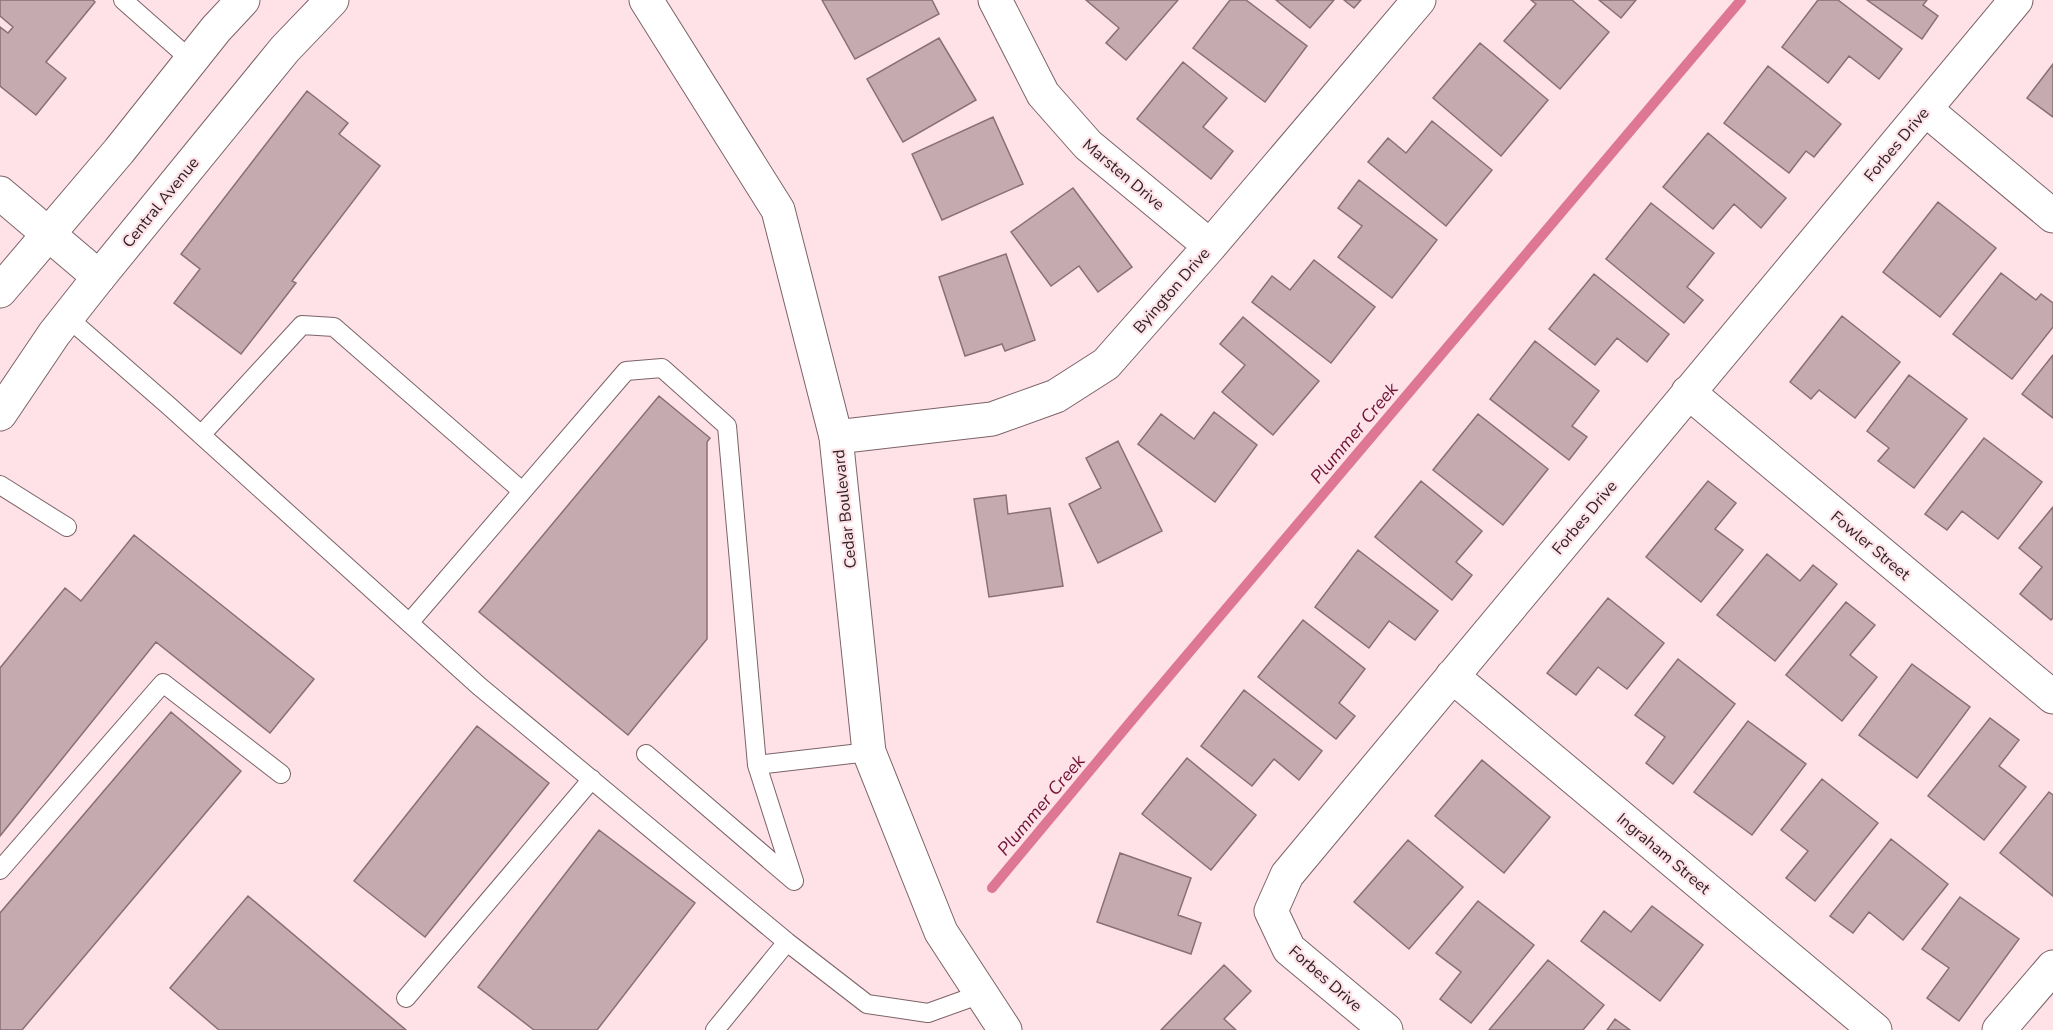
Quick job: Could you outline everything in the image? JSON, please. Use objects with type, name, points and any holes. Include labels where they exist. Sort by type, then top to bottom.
[{"type":"street","points":[[0,291],[243,0]]},
{"type":"street","name":"Central Avenue","points":[[0,414],[67,317],[99,277],[285,49],[332,0]]},
{"type":"street","name":"Cedar Boulevard","points":[[646,0],[778,210],[836,438],[869,752],[941,932],[1005,1030]]},
{"type":"street","name":"Marsten Drive","points":[[995,0],[1043,94],[1088,146],[1210,246]]},
{"type":"street","name":"Byington Drive","points":[[836,438],[992,419],[1056,396],[1106,364],[1210,246],[1419,0]]},
{"type":"street","name":"Forbes Drive","points":[[1386,1030],[1289,949],[1271,912],[1287,874],[2016,0]]},
{"type":"street","points":[[1925,109],[2053,216]]},
{"type":"street","points":[[0,194],[99,277]]},
{"type":"street","name":"Fowler Street","points":[[1688,392],[2053,697]]},
{"type":"street","name":"Ingraham Street","points":[[1452,676],[1875,1030]]},
{"type":"street","points":[[1999,1030],[2053,967]]},
{"type":"lane","points":[[123,0],[191,60]]},
{"type":"lane","points":[[67,317],[479,686],[787,942],[867,1004],[927,1013],[981,994]]},
{"type":"lane","points":[[201,435],[302,325],[334,327],[522,491]]},
{"type":"lane","points":[[409,623],[626,371],[662,368],[727,426],[757,765],[794,881],[646,754]]},
{"type":"lane","points":[[0,485],[67,528]]},
{"type":"lane","points":[[0,870],[164,683],[281,774]]},
{"type":"lane","points":[[757,765],[869,752]]},
{"type":"lane","points":[[406,998],[592,779]]},
{"type":"lane","points":[[715,1030],[787,942]]},
{"type":"building","points":[[0,0],[93,0],[95,2],[46,62],[66,78],[36,115],[0,86],[0,27],[8,33],[13,27],[0,16]]},
{"type":"building","points":[[822,0],[932,0],[939,14],[855,59]]},
{"type":"building","points":[[1086,0],[1178,0],[1126,60],[1106,43],[1119,28]]},
{"type":"building","points":[[1230,0],[1246,0],[1307,46],[1265,102],[1193,48]]},
{"type":"building","points":[[1276,0],[1334,0],[1310,28]]},
{"type":"building","points":[[1344,0],[1361,0],[1354,8]]},
{"type":"building","points":[[1531,0],[1572,0],[1609,32],[1560,89],[1504,41],[1536,4]]},
{"type":"building","points":[[1599,0],[1636,0],[1621,18]]},
{"type":"building","points":[[1818,0],[1838,0],[1902,49],[1879,79],[1849,56],[1828,83],[1782,47]]},
{"type":"building","points":[[1867,0],[1927,0],[1923,5],[1938,16],[1922,39]]},
{"type":"building","points":[[939,38],[976,100],[903,142],[867,79]]},
{"type":"building","points":[[1480,43],[1548,100],[1501,156],[1433,98]]},
{"type":"building","points":[[1183,62],[1227,98],[1203,127],[1233,151],[1211,179],[1137,119]]},
{"type":"building","points":[[2053,64],[2053,117],[2027,98]]},
{"type":"building","points":[[1768,66],[1841,124],[1814,157],[1806,151],[1789,173],[1724,123]]},
{"type":"building","points":[[307,91],[348,123],[339,134],[380,166],[292,281],[296,283],[241,354],[174,303],[200,269],[181,254]]},
{"type":"building","points":[[993,117],[1023,184],[942,220],[912,154]]},
{"type":"building","points":[[1432,121],[1492,170],[1446,226],[1368,162],[1388,138],[1406,153]]},
{"type":"building","points":[[1708,133],[1786,198],[1761,228],[1734,204],[1713,229],[1663,187]]},
{"type":"building","points":[[1359,180],[1437,240],[1392,298],[1338,257],[1362,226],[1338,208]]},
{"type":"building","points":[[1073,188],[1132,267],[1098,292],[1079,266],[1051,286],[1011,232]]},
{"type":"building","points":[[1938,202],[1996,248],[1940,317],[1883,272]]},
{"type":"building","points":[[1651,203],[1714,253],[1687,287],[1703,300],[1684,323],[1606,259]]},
{"type":"building","points":[[1006,254],[1035,340],[1005,351],[1002,344],[965,356],[939,277]]},
{"type":"building","points":[[1314,260],[1375,307],[1331,363],[1252,302],[1272,276],[1290,290]]},
{"type":"building","points":[[2001,273],[2036,300],[2041,294],[2053,303],[2053,327],[2012,379],[1953,334]]},
{"type":"building","points":[[1594,274],[1669,334],[1647,362],[1617,338],[1595,365],[1549,329]]},
{"type":"building","points":[[1842,316],[1900,362],[1855,418],[1819,390],[1811,399],[1790,382]]},
{"type":"building","points":[[1243,317],[1319,381],[1273,435],[1222,392],[1245,365],[1220,344]]},
{"type":"building","points":[[1535,341],[1599,391],[1572,426],[1587,437],[1569,460],[1490,399]]},
{"type":"building","points":[[2053,355],[2053,418],[2022,394]]},
{"type":"building","points":[[1909,375],[1967,419],[1914,488],[1878,461],[1889,448],[1867,431]]},
{"type":"building","points":[[659,396],[710,438],[707,442],[707,639],[628,735],[479,612]]},
{"type":"building","points":[[1214,412],[1257,445],[1215,502],[1138,444],[1161,414],[1194,439]]},
{"type":"building","points":[[1478,414],[1548,469],[1503,525],[1433,470]]},
{"type":"building","points":[[1984,438],[2042,482],[1998,539],[1962,511],[1947,530],[1925,514]]},
{"type":"building","points":[[1118,441],[1162,531],[1098,563],[1069,504],[1101,488],[1086,458]]},
{"type":"building","points":[[1421,481],[1482,531],[1456,562],[1472,575],[1452,600],[1375,537]]},
{"type":"building","points":[[1708,481],[1736,503],[1715,529],[1743,550],[1701,602],[1646,557]]},
{"type":"building","points":[[1006,495],[1008,514],[1050,508],[1063,586],[989,597],[974,499]]},
{"type":"building","points":[[2053,507],[2053,618],[2051,620],[2020,594],[2042,567],[2019,548]]},
{"type":"building","points":[[134,535],[314,679],[270,733],[156,642],[0,836],[0,668],[65,588],[81,601]]},
{"type":"building","points":[[1358,550],[1438,611],[1415,640],[1389,621],[1369,648],[1315,607]]},
{"type":"building","points":[[1767,554],[1800,581],[1813,565],[1837,584],[1775,661],[1717,615]]},
{"type":"building","points":[[1608,598],[1664,643],[1627,689],[1598,667],[1576,695],[1547,673]]},
{"type":"building","points":[[1846,602],[1875,625],[1850,655],[1877,677],[1842,721],[1786,675]]},
{"type":"building","points":[[1303,620],[1365,669],[1339,703],[1355,716],[1336,739],[1258,677]]},
{"type":"building","points":[[1678,659],[1735,704],[1673,784],[1646,763],[1665,737],[1635,715]]},
{"type":"building","points":[[1912,664],[1970,707],[1917,778],[1859,735]]},
{"type":"building","points":[[1244,690],[1322,751],[1299,780],[1274,759],[1252,786],[1201,746]]},
{"type":"building","points":[[171,712],[241,771],[22,1030],[0,1030],[0,913]]},
{"type":"building","points":[[1990,718],[2019,740],[1999,766],[2026,787],[1984,840],[1928,796]]},
{"type":"building","points":[[1748,721],[1806,764],[1752,835],[1694,792]]},
{"type":"building","points":[[477,726],[549,783],[425,937],[354,881]]},
{"type":"building","points":[[1187,758],[1256,815],[1211,870],[1142,814]]},
{"type":"building","points":[[1482,760],[1550,817],[1504,873],[1435,816]]},
{"type":"building","points":[[1822,779],[1878,823],[1815,901],[1786,878],[1808,851],[1781,830]]},
{"type":"building","points":[[2049,792],[2053,795],[2053,896],[2000,853]]},
{"type":"building","points":[[599,830],[695,903],[597,1030],[534,1030],[478,987]]},
{"type":"building","points":[[1891,839],[1948,884],[1903,940],[1869,912],[1853,933],[1830,916]]},
{"type":"building","points":[[1408,840],[1463,887],[1409,949],[1354,902]]},
{"type":"building","points":[[1120,853],[1191,878],[1178,915],[1201,923],[1191,954],[1097,922]]},
{"type":"building","points":[[248,896],[406,1030],[219,1030],[170,988]]},
{"type":"building","points":[[1960,897],[2019,939],[1959,1021],[1927,998],[1949,968],[1922,949]]},
{"type":"building","points":[[1478,901],[1534,945],[1471,1023],[1440,999],[1461,972],[1436,953]]},
{"type":"building","points":[[1652,906],[1703,945],[1660,1001],[1581,941],[1604,911],[1631,932]]},
{"type":"building","points":[[1548,960],[1604,1005],[1583,1030],[1489,1030]]},
{"type":"building","points":[[1224,965],[1251,991],[1224,1019],[1236,1030],[1161,1030]]},
{"type":"building","points":[[1615,1019],[1630,1030],[1607,1030]]},
{"type":"waterway","name":"Plummer Creek","points":[[992,888],[1741,0]]}]
